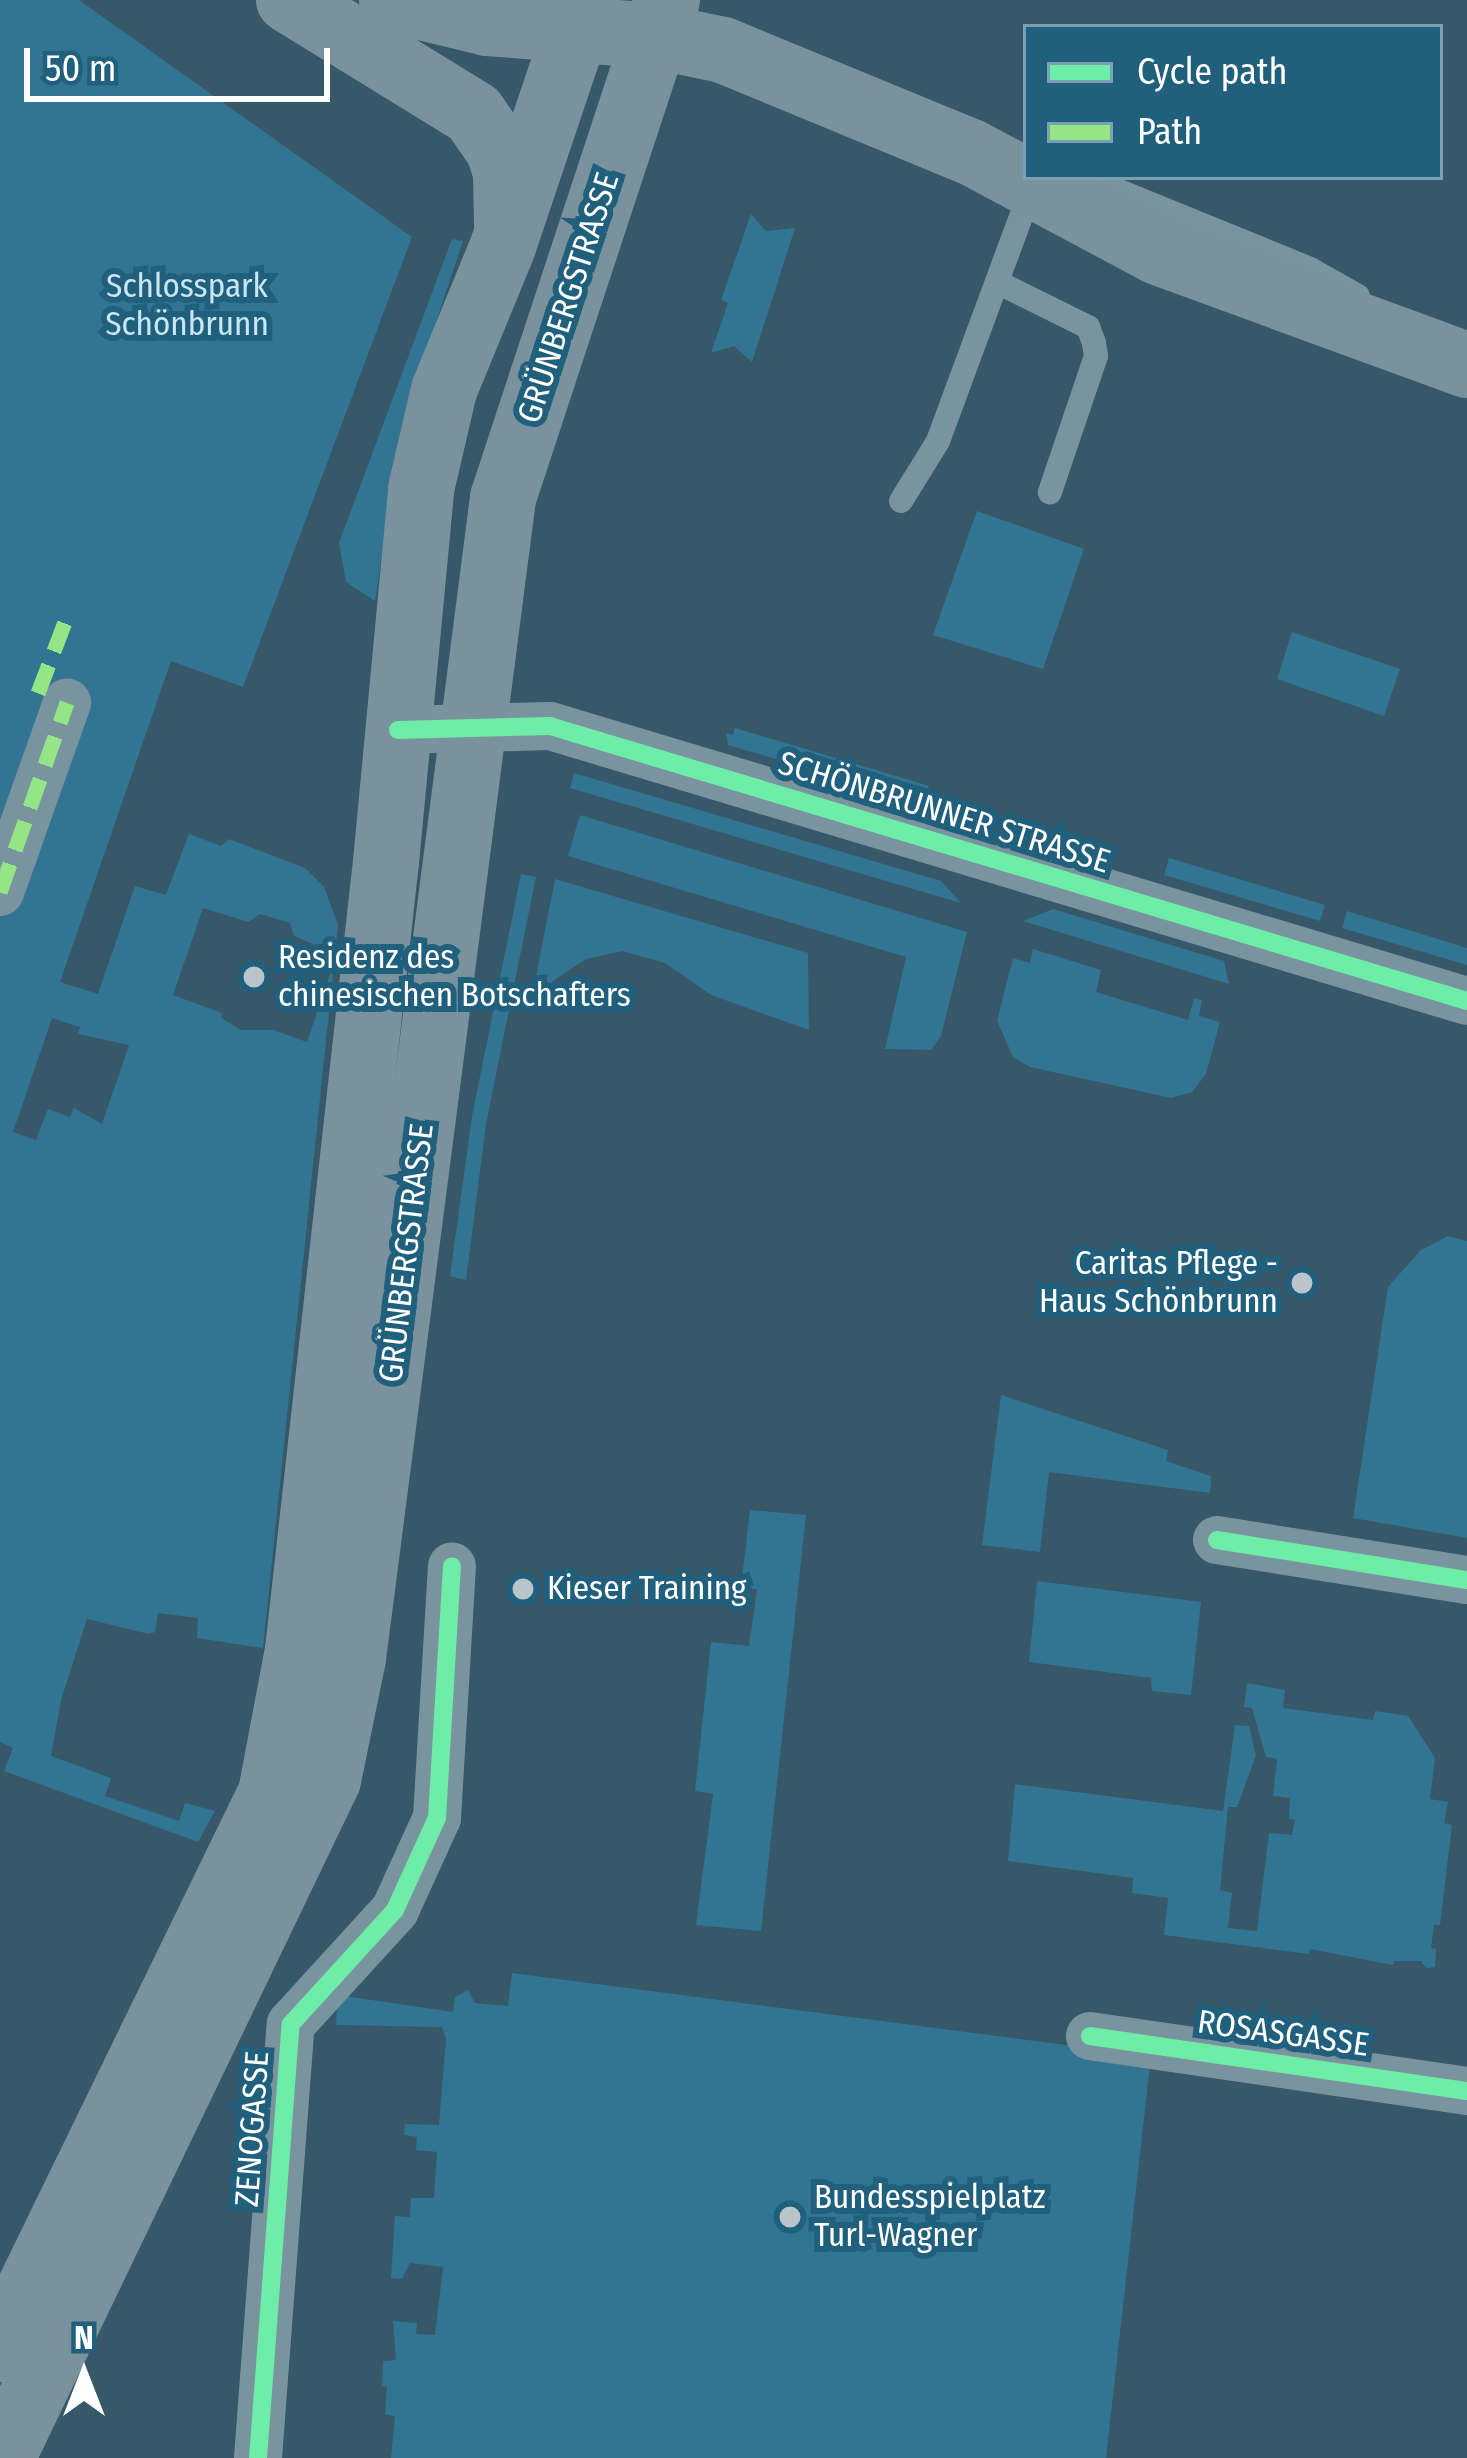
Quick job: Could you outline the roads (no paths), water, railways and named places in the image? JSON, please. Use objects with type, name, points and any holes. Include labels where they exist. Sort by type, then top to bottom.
[{"type":"main road","points":[[289,0],[475,114],[499,150],[506,173],[503,246]]},
{"type":"main road","points":[[392,0],[487,23],[581,14],[661,18],[723,50],[936,137],[1023,165]]},
{"type":"main road","name":"GRÜNBERGSTRASSE","points":[[0,2349],[271,1793],[298,1650],[421,489],[444,390],[503,246],[581,14]]},
{"type":"main road","name":"GRÜNBERGSTRASSE","points":[[2,2458],[328,1780],[353,1658],[503,498],[661,18]]},
{"type":"main road","points":[[1058,180],[1159,252],[1461,362]]},
{"type":"street","points":[[0,892],[67,703]]},
{"type":"street","name":"SCHÖNBRUNNER STRASSE","points":[[398,730],[550,726],[1467,1001]]},
{"type":"street","points":[[1217,1540],[1467,1580]]},
{"type":"street","name":"ZENOGASSE","points":[[258,2458],[291,2024],[395,1910],[437,1818],[452,1565]]},
{"type":"street","name":"ROSASGASSE","points":[[1090,2036],[1467,2091]]},
{"type":"lane","points":[[901,500],[938,441],[997,281],[1045,180]]},
{"type":"lane","points":[[997,281],[1088,327],[1094,344],[1096,356],[1050,492]]},
{"type":"place","name":"Residenz des chinesischen Botschafters","points":[[254,977]]},
{"type":"place","name":"Caritas Pflege - Haus Schönbrunn","points":[[1302,1283]]},
{"type":"place","name":"Kieser Training","points":[[523,1589]]},
{"type":"place","name":"Bundesspielplatz Turl-Wagner","points":[[790,2217]]},
{"type":"park label","name":"Schlosspark Schönbrunn","points":[[187,306]]}]
